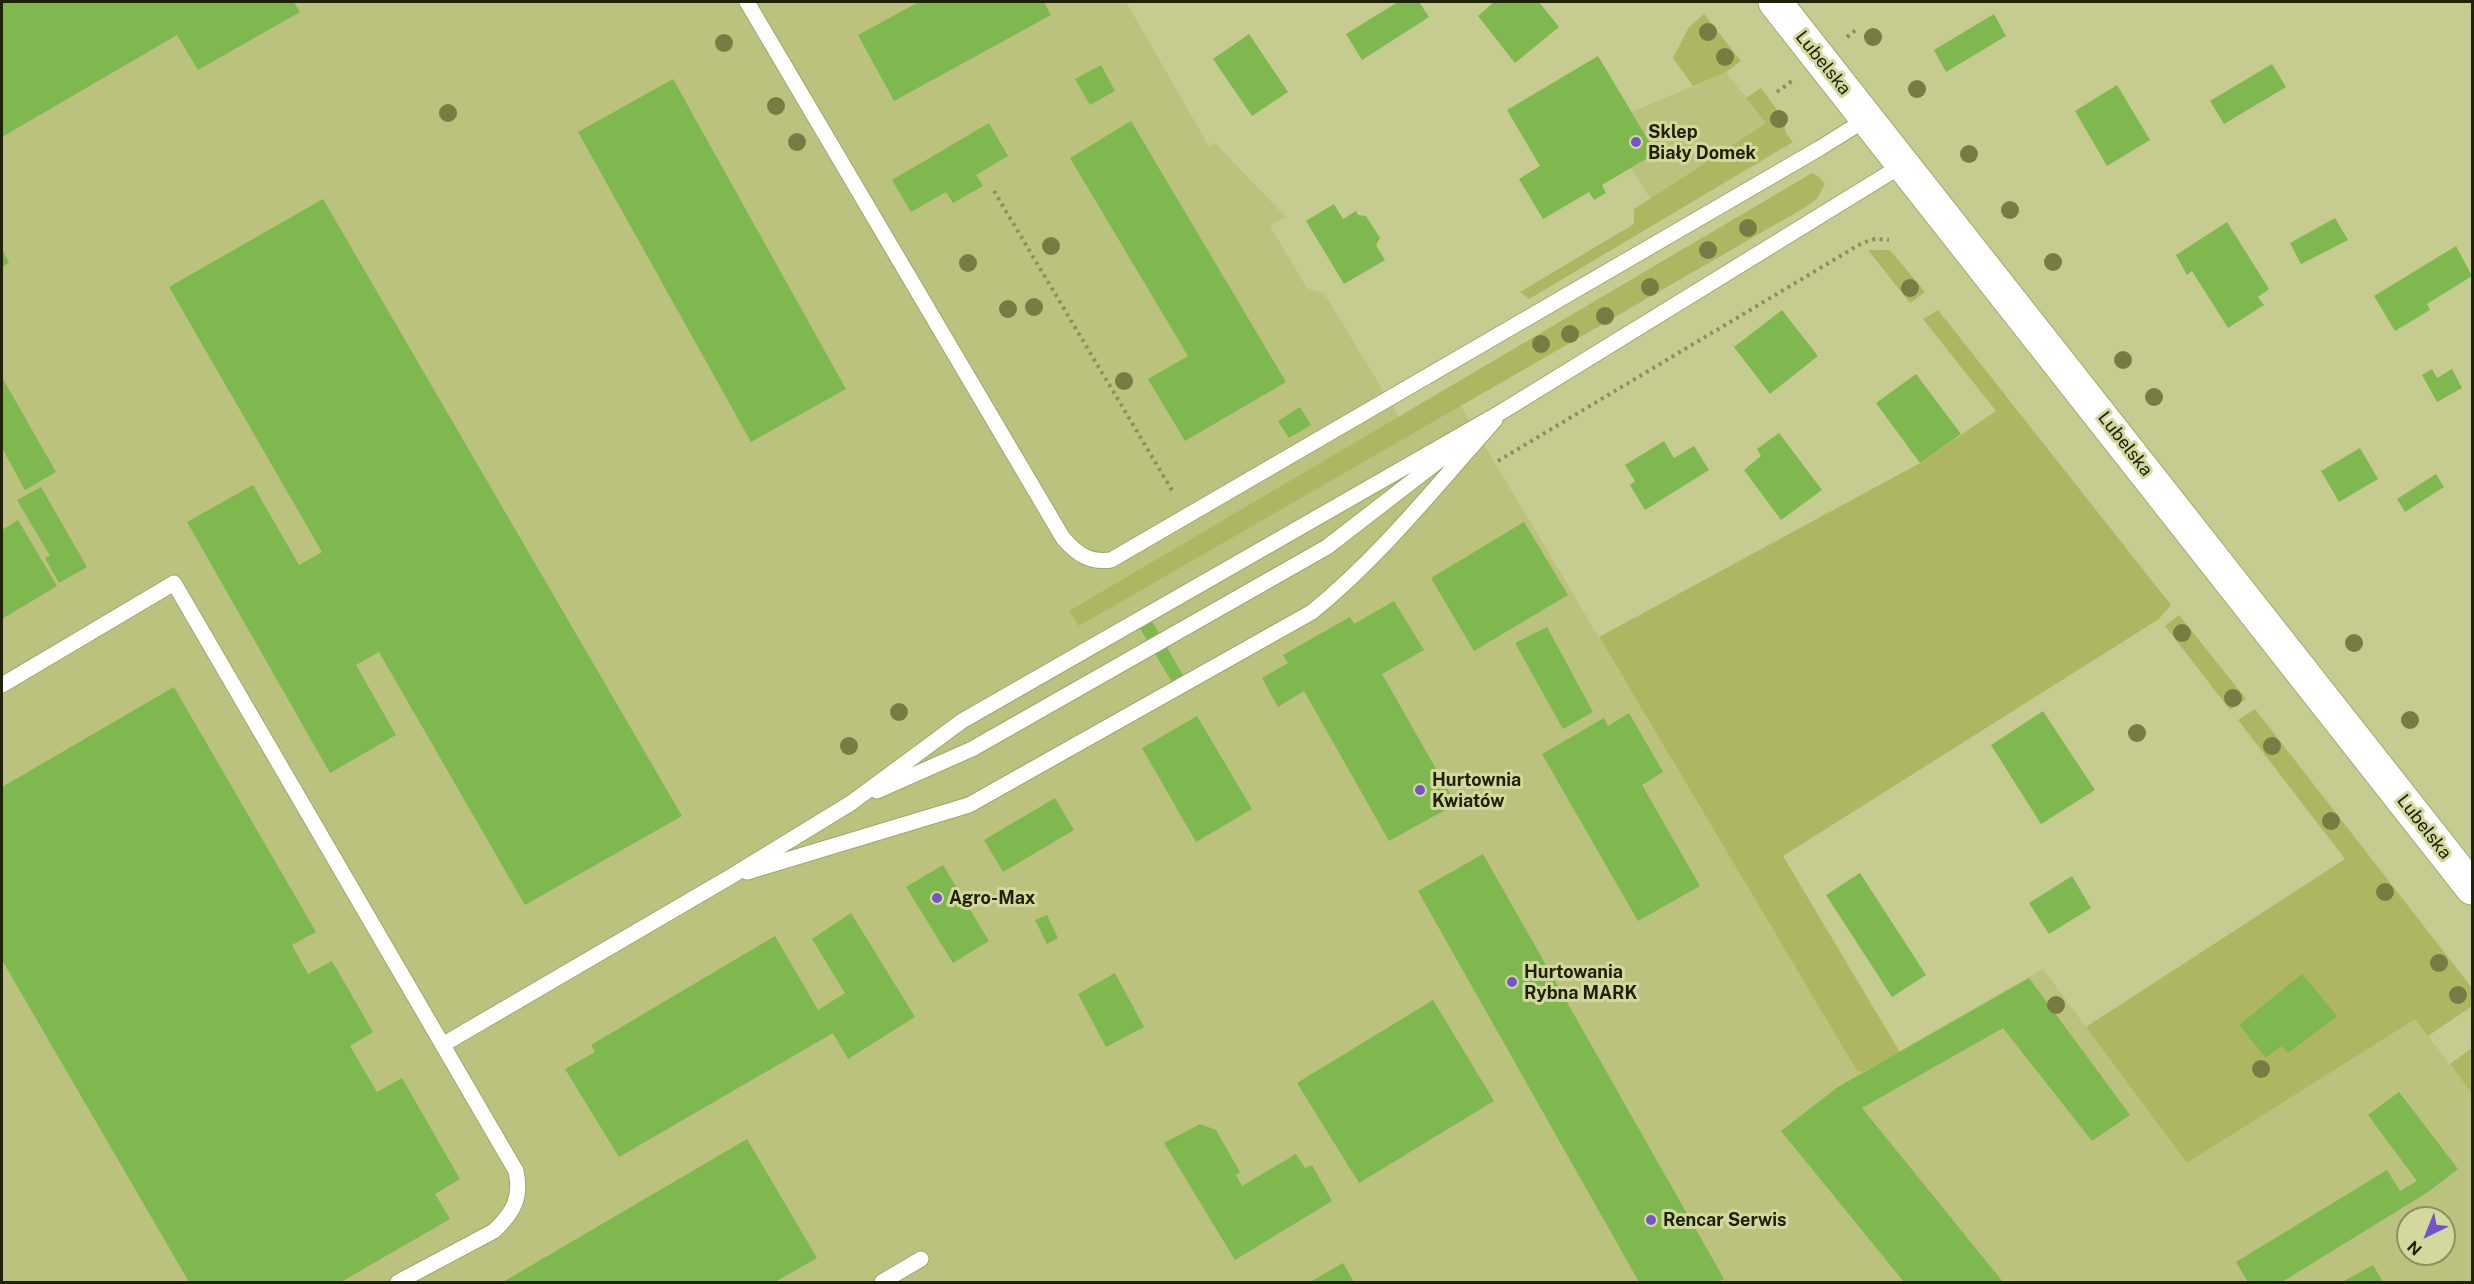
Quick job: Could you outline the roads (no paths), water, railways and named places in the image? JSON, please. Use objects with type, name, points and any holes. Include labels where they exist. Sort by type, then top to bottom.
[{"type":"main road","name":"Lubelska","points":[[1775,2],[2472,888]]},
{"type":"lane","points":[[747,2],[1063,538],[1073,549],[1092,560],[1111,560],[1868,118]]},
{"type":"lane","points":[[444,1044],[730,878],[851,803],[962,721],[1503,411],[1904,164]]},
{"type":"lane","points":[[851,803],[972,749],[1327,547],[1503,411]]},
{"type":"lane","points":[[730,878],[969,805],[1312,612],[1359,572],[1380,550],[1503,411]]},
{"type":"lane","points":[[2,685],[174,583],[513,1163],[519,1183],[519,1199],[512,1213],[494,1231],[398,1282]]},
{"type":"lane","points":[[882,1282],[921,1259]]},
{"type":"place","name":"Sklep Biały Domek","points":[[1636,142]]},
{"type":"place","name":"Hurtownia Kwiatów","points":[[1420,790]]},
{"type":"place","name":"Agro-Max","points":[[937,898]]},
{"type":"place","name":"Hurtowania Rybna MARK","points":[[1512,982]]},
{"type":"place","name":"Rencar Serwis","points":[[1651,1220]]}]
